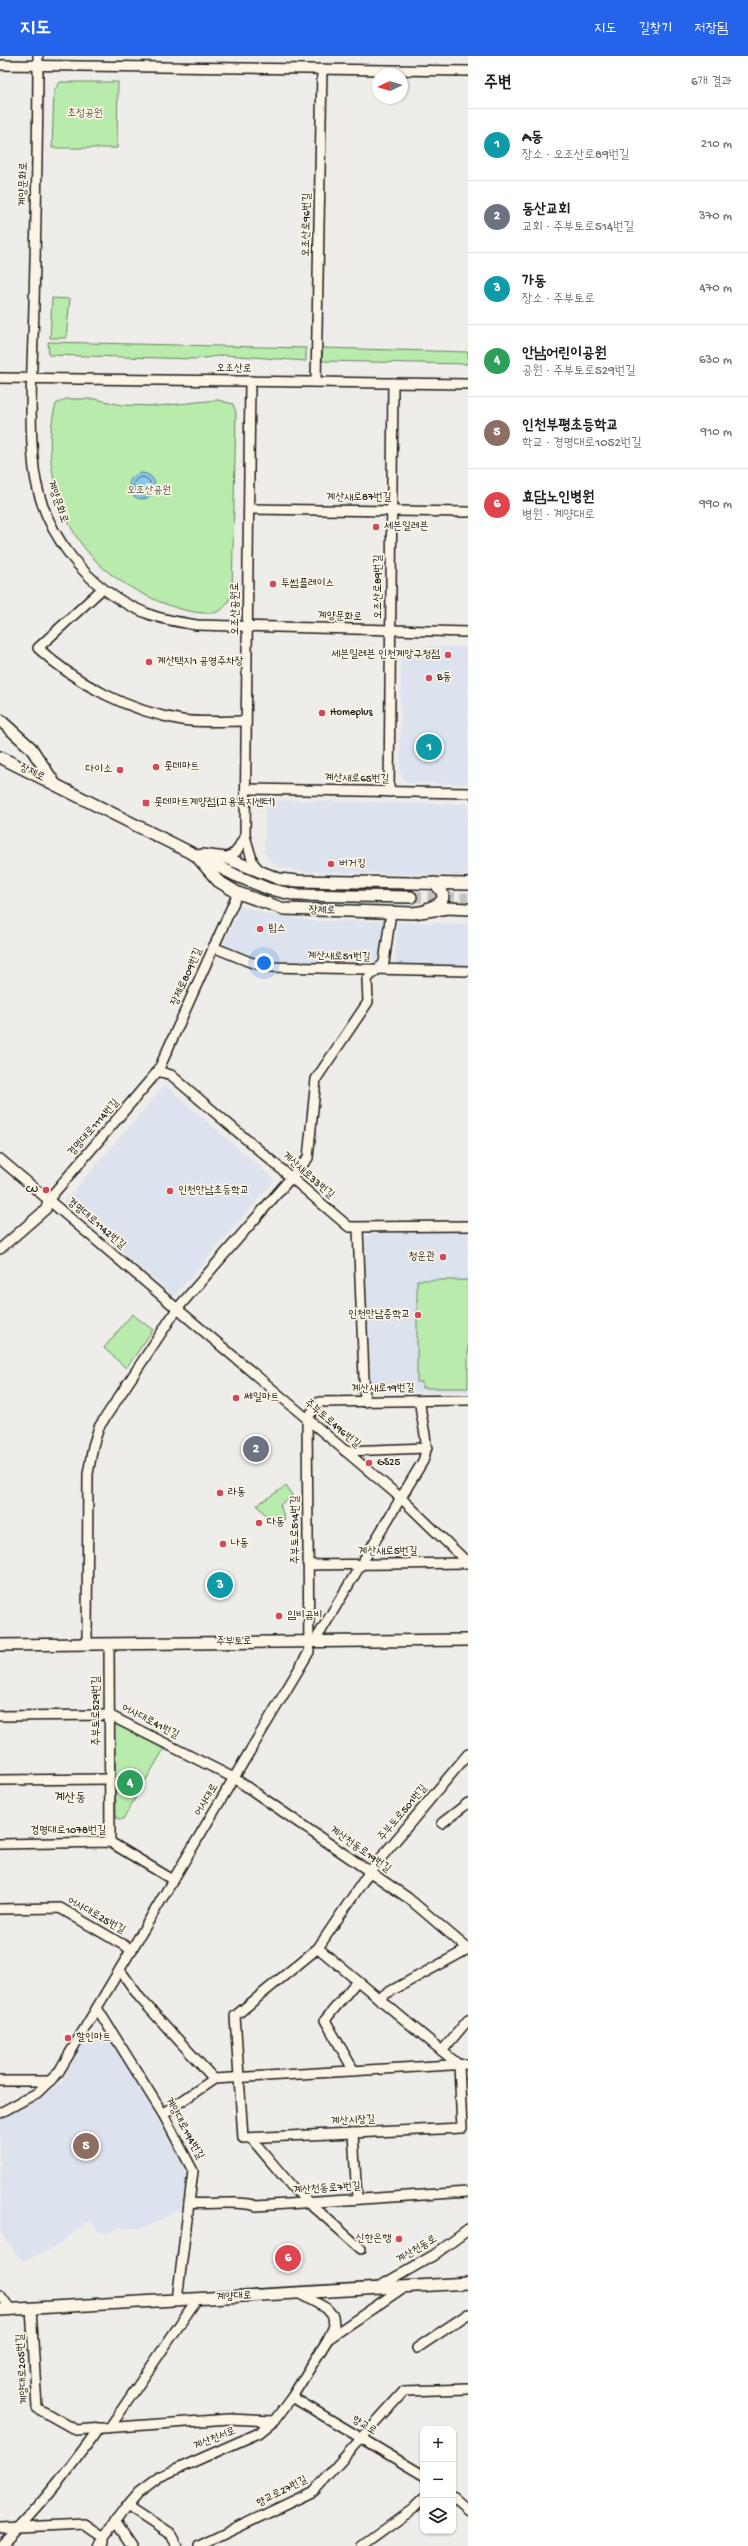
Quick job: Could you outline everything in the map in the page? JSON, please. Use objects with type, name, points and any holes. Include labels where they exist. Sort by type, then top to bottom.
[{"type":"main road","points":[[0,720],[31,748],[56,784]]},
{"type":"main road","name":"장제로","points":[[0,756],[237,876],[269,889],[296,895],[411,897]]},
{"type":"main road","name":"장제로","points":[[193,854],[226,858],[261,872],[297,881],[468,884]]},
{"type":"main road","name":"장제로","points":[[193,854],[218,881],[238,893],[284,909],[413,913],[448,908],[468,909]]},
{"type":"main road","points":[[413,913],[439,905],[443,894],[434,883]]},
{"type":"main road","name":"주부토로","points":[[0,1645],[468,1640]]},
{"type":"main road","name":"계양대로","points":[[5,2310],[468,2283]]},
{"type":"street","points":[[0,65],[38,61],[322,69],[468,71]]},
{"type":"street","name":"계양문화로","points":[[38,61],[33,378],[34,470],[41,500],[52,528],[68,553],[102,589],[145,613],[163,619],[197,625],[468,632]]},
{"type":"street","name":"오조산로96번길","points":[[316,382],[322,69]]},
{"type":"street","name":"오조산로","points":[[0,378],[468,384]]},
{"type":"street","name":"오조산공원로","points":[[245,836],[250,381]]},
{"type":"street","name":"오조산로89번길","points":[[389,792],[393,383]]},
{"type":"street","name":"계산새로87번길","points":[[249,509],[468,512]]},
{"type":"street","points":[[102,589],[38,648],[78,680],[118,701],[183,720],[246,721]]},
{"type":"street","name":"계산새로65번길","points":[[246,789],[468,793]]},
{"type":"street","points":[[226,858],[236,852],[245,836]]},
{"type":"street","points":[[245,836],[253,863],[261,872]]},
{"type":"street","name":"장제로809번길","points":[[158,1071],[238,893]]},
{"type":"street","points":[[87,1644],[88,1474],[93,1446],[99,1427],[177,1308],[308,1158],[316,1079],[368,1002],[367,979],[384,963],[391,912]]},
{"type":"street","name":"계산새로51번길","points":[[214,947],[250,962],[269,966],[376,970],[468,971]]},
{"type":"street","name":"계산새로33번길","points":[[158,1071],[171,1075],[349,1227],[358,1229],[468,1226]]},
{"type":"street","name":"경명대로1114번길","points":[[0,1249],[46,1209],[48,1200],[158,1071]]},
{"type":"street","name":"경명대로1142번길","points":[[0,1159],[177,1308]]},
{"type":"street","points":[[358,1229],[365,1402]]},
{"type":"street","name":"주부토로496번길","points":[[177,1308],[401,1498],[468,1563]]},
{"type":"street","name":"계산새로19번길","points":[[307,1419],[319,1402],[468,1400]]},
{"type":"street","points":[[312,1642],[362,1564],[423,1461],[427,1448],[420,1401]]},
{"type":"street","name":"주부토로514번길","points":[[307,1419],[308,1565],[312,1642]]},
{"type":"street","points":[[345,1451],[427,1448]]},
{"type":"street","name":"계산새로5번길","points":[[308,1565],[468,1563]]},
{"type":"street","name":"어사대로","points":[[0,2113],[37,2093],[58,2073],[309,1652],[312,1642]]},
{"type":"street","name":"주부토로529번길","points":[[109,1644],[110,1842]]},
{"type":"street","name":"어사대로41번길","points":[[0,1716],[109,1715],[234,1778]]},
{"type":"street","name":"주부토로501번길","points":[[242,2077],[236,2016],[318,1948],[370,1871],[468,1754]]},
{"type":"street","name":"계산천동로19번길","points":[[234,1778],[408,1898],[468,1949],[378,1998]]},
{"type":"street","points":[[4,1780],[110,1779]]},
{"type":"street","points":[[442,1823],[468,1803]]},
{"type":"street","name":"경명대로1078번길","points":[[0,1844],[110,1842],[173,1880]]},
{"type":"street","name":"어사대로25번길","points":[[0,1909],[60,1908],[132,1950]]},
{"type":"street","points":[[318,1948],[442,2051],[464,2065]]},
{"type":"street","points":[[120,1970],[164,2024],[214,2079]]},
{"type":"street","points":[[354,2071],[325,2020],[357,1980]]},
{"type":"street","name":"계양대로194번길","points":[[97,2008],[163,2114],[193,2171],[177,2300]]},
{"type":"street","points":[[442,2051],[468,2020]]},
{"type":"street","points":[[163,2114],[214,2079],[464,2065]]},
{"type":"street","name":"계산시장길","points":[[251,2138],[462,2128],[464,2065]]},
{"type":"street","points":[[242,2077],[243,2138],[251,2138],[280,2174],[361,2249]]},
{"type":"street","points":[[0,2081],[50,2081]]},
{"type":"street","points":[[353,2133],[356,2199]]},
{"type":"street","name":"계산천동로7번길","points":[[189,2203],[210,2205],[248,2203],[256,2206],[468,2192]]},
{"type":"street","name":"계산천동로","points":[[377,2288],[434,2254],[468,2230]]},
{"type":"street","name":"계산천서로","points":[[328,2339],[404,2287]]},
{"type":"street","name":"계산천서로","points":[[97,2546],[104,2541],[115,2521],[139,2492],[159,2477],[259,2433],[274,2421],[292,2397],[328,2339],[334,2326],[332,2316],[326,2308],[298,2293]]},
{"type":"street","points":[[0,2295],[5,2310]]},
{"type":"street","points":[[110,2427],[197,2299]]},
{"type":"street","name":"계양대로205번길","points":[[31,2308],[37,2408],[76,2430],[229,2419],[274,2421]]},
{"type":"street","points":[[417,2348],[468,2314]]},
{"type":"street","name":"향교로27번길","points":[[199,2546],[314,2491],[360,2438],[404,2391],[468,2389]]},
{"type":"street","name":"향교로","points":[[292,2397],[420,2473]]},
{"type":"street","points":[[0,2546],[19,2528],[67,2472],[99,2428]]},
{"type":"street","points":[[455,2498],[468,2510]]},
{"type":"street","points":[[362,2546],[413,2510],[420,2502]]},
{"type":"street","points":[[127,2506],[170,2535],[178,2546]]},
{"type":"street","points":[[115,2521],[132,2546]]},
{"type":"street","points":[[0,2528],[85,2524],[104,2541]]},
{"type":"shaded area","points":[[407,646],[468,647],[468,784],[408,783],[400,774],[401,651]]},
{"type":"shaded area","points":[[273,800],[468,804],[468,876],[297,871],[278,867],[264,853],[265,808]]},
{"type":"shaded area","points":[[241,906],[263,913],[314,921],[382,921],[384,924],[379,958],[374,963],[268,961],[230,951],[222,946]]},
{"type":"shaded area","points":[[397,922],[468,924],[468,965],[395,965]]},
{"type":"shaded area","name":"인천안남초등학교","points":[[165,1085],[275,1180],[174,1297],[65,1201]]},
{"type":"shaded area","name":"인천안남중학교","points":[[468,1231],[468,1392],[370,1391],[365,1238],[371,1234]]},
{"type":"shaded area","points":[[106,2031],[158,2119],[187,2174],[182,2208],[147,2227],[124,2229],[120,2226],[110,2233],[99,2232],[90,2221],[52,2249],[22,2261],[0,2232],[0,2118],[61,2084],[83,2041]]},
{"type":"green space","name":"초정공원","points":[[60,82],[118,82],[117,148],[52,148],[54,91]]},
{"type":"green space","points":[[52,298],[70,299],[66,338],[50,338]]},
{"type":"green space","points":[[48,342],[306,348],[306,361],[225,355],[197,359],[49,355]]},
{"type":"green space","points":[[323,348],[468,352],[468,364],[322,361]]},
{"type":"green space","name":"오조산공원","points":[[66,399],[95,399],[122,405],[157,406],[218,400],[233,404],[236,412],[232,592],[228,602],[220,611],[213,613],[199,613],[168,605],[151,598],[108,572],[84,547],[72,530],[63,510],[56,489],[52,468],[50,446],[56,404]]},
{"type":"green space","points":[[417,1280],[468,1280],[468,1388],[422,1388],[422,1382],[417,1382]]},
{"type":"green space","points":[[132,1314],[153,1330],[126,1368],[104,1348]]},
{"type":"green space","points":[[286,1486],[292,1495],[280,1505],[285,1519],[274,1525],[257,1505]]},
{"type":"green space","points":[[114,1723],[164,1749],[123,1819],[116,1817]]},
{"type":"water","points":[[142,473],[151,477],[155,486],[151,495],[142,499],[133,495],[129,486],[133,477]]},
{"type":"tunnel","points":[[411,897],[468,898]]},
{"type":"place","name":"세븐일레븐","points":[[376,527]]},
{"type":"place","name":"투썸플레이스","points":[[273,584]]},
{"type":"place","name":"세븐일레븐 인천계앙구청점","points":[[448,655]]},
{"type":"place","name":"계산택지1 공영주차장","points":[[149,662]]},
{"type":"place","name":"B동","points":[[429,678]]},
{"type":"place","name":"Homeplus","points":[[322,713]]},
{"type":"place","name":"A동","points":[[429,747]]},
{"type":"place","name":"롯데마트","points":[[156,767]]},
{"type":"place","name":"다이소","points":[[120,770]]},
{"type":"place","name":"롯데마트계양점(고용복지센터)","points":[[146,803]]},
{"type":"place","name":"버거킹","points":[[331,864]]},
{"type":"place","name":"빕스","points":[[260,929]]},
{"type":"place","name":"CU","points":[[46,1190]]},
{"type":"place","name":"인천안남초등학교","points":[[170,1191]]},
{"type":"place","name":"청운관","points":[[443,1257]]},
{"type":"place","name":"인천안남중학교","points":[[418,1315]]},
{"type":"place","name":"쎄일마트","points":[[236,1398]]},
{"type":"place","name":"동산교회","points":[[256,1449]]},
{"type":"place","name":"GS25","points":[[369,1463]]},
{"type":"place","name":"라동","points":[[220,1493]]},
{"type":"place","name":"다동","points":[[259,1523]]},
{"type":"place","name":"나동","points":[[223,1544]]},
{"type":"place","name":"가동","points":[[220,1585]]},
{"type":"place","name":"임비곰비","points":[[279,1616]]},
{"type":"place","name":"안남어린이공원","points":[[130,1783]]},
{"type":"place","name":"할인마트","points":[[68,2038]]},
{"type":"place","name":"인천부평초등학교","points":[[86,2146]]},
{"type":"place","name":"신한은행","points":[[399,2239]]},
{"type":"place","name":"효담노인병원","points":[[288,2258]]},
{"type":"district","name":"계산동","points":[[70,1798]]}]
